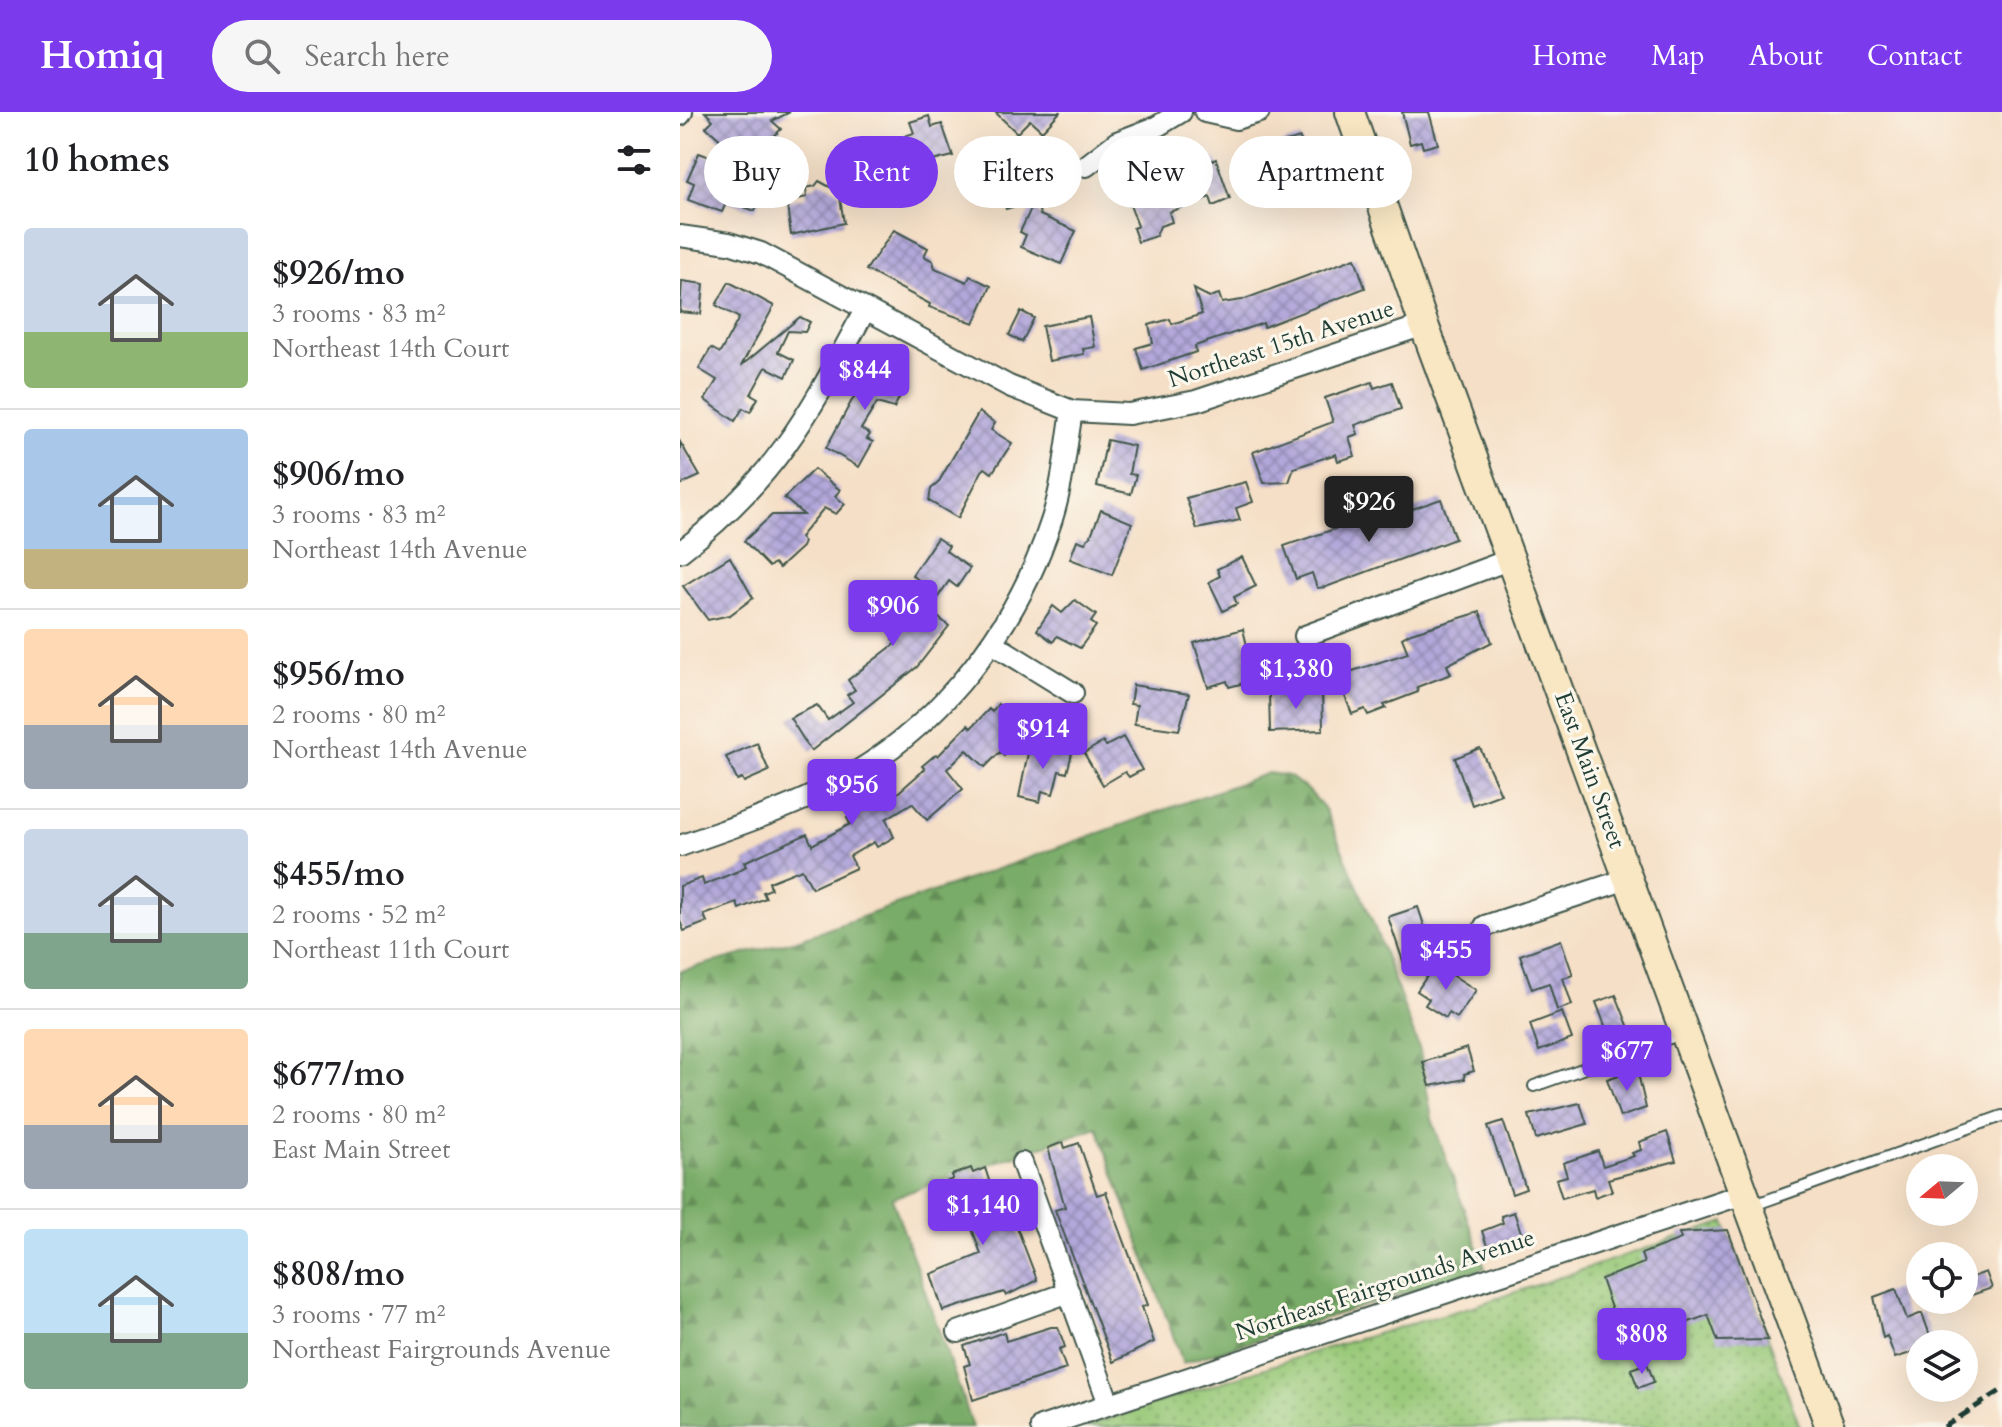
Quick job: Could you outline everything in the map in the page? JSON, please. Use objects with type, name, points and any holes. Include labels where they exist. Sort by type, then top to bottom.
[{"type":"main road","name":"East Main Street","points":[[1350,112],[1424,325],[1749,1199],[1830,1427]]},
{"type":"street","points":[[1086,166],[1117,142],[1156,127],[1181,112]]},
{"type":"street","points":[[1205,112],[1236,119],[1259,112]]},
{"type":"street","name":"Northeast 15th Avenue","points":[[680,236],[729,243],[761,253],[971,366],[1072,411],[1129,414],[1163,410],[1424,325]]},
{"type":"street","points":[[680,552],[723,518],[772,467],[806,418],[865,310]]},
{"type":"street","points":[[680,846],[811,797],[865,767],[943,703],[992,643],[1027,583],[1052,517],[1072,411]]},
{"type":"street","points":[[1305,636],[1511,559]]},
{"type":"street","points":[[992,643],[1073,693]]},
{"type":"street","points":[[1485,926],[1630,878]]},
{"type":"street","points":[[1022,1163],[1109,1404]]},
{"type":"street","name":"Northeast Fairgrounds Avenue","points":[[1041,1427],[1749,1199]]},
{"type":"street","points":[[958,1332],[1069,1292]]},
{"type":"lane","points":[[1534,1086],[1686,1032]]},
{"type":"lane","points":[[1749,1199],[2002,1116]]},
{"type":"green space","points":[[1268,773],[1289,776],[1309,791],[1325,809],[1372,920],[1420,1051],[1432,1119],[1485,1268],[1183,1363],[1097,1127],[892,1198],[973,1427],[680,1427],[680,971],[797,940]]},
{"type":"green space","points":[[1725,1222],[1800,1427],[1084,1427],[1320,1350],[1477,1305]]},
{"type":"building","points":[[705,112],[790,112],[772,121],[781,129],[774,136],[716,136],[706,127],[713,120]]},
{"type":"building","points":[[995,112],[1060,112],[1042,131],[1030,120],[1017,133]]},
{"type":"building","points":[[1402,112],[1429,112],[1438,144],[1423,148],[1421,141],[1412,143],[1412,136],[1408,136]]},
{"type":"building","points":[[929,116],[932,127],[942,124],[953,156],[938,160],[938,136],[905,136],[914,133],[910,122]]},
{"type":"building","points":[[699,153],[704,155],[704,206],[688,200],[694,183],[687,180]]},
{"type":"building","points":[[1216,159],[1229,199],[1213,206],[1213,160]]},
{"type":"building","points":[[819,181],[825,184],[825,208],[842,208],[844,223],[791,235],[787,208],[809,208],[809,187]]},
{"type":"building","points":[[1031,208],[1039,208],[1040,215],[1076,231],[1061,264],[1021,247],[1026,235],[1020,232]]},
{"type":"building","points":[[1131,208],[1180,208],[1169,212],[1172,222],[1160,226],[1156,236],[1138,242],[1133,228],[1138,226]]},
{"type":"building","points":[[894,230],[928,248],[924,256],[933,261],[935,268],[967,282],[970,276],[991,286],[974,323],[929,307],[930,304],[866,270]]},
{"type":"building","points":[[1355,258],[1365,288],[1264,327],[1263,323],[1195,346],[1196,352],[1143,370],[1136,348],[1153,343],[1149,325],[1170,319],[1172,324],[1202,314],[1194,289],[1209,297],[1219,294],[1222,303],[1242,300]]},
{"type":"building","points":[[682,281],[704,284],[701,314],[680,312]]},
{"type":"building","points":[[729,282],[774,306],[741,366],[800,317],[810,322],[805,332],[788,331],[778,352],[794,360],[786,377],[766,367],[751,394],[758,398],[750,412],[743,408],[735,421],[705,400],[717,380],[699,369],[711,348],[720,353],[739,318],[716,305]]},
{"type":"building","points":[[1021,311],[1034,318],[1022,342],[1009,335]]},
{"type":"building","points":[[1089,317],[1095,347],[1083,349],[1084,354],[1049,361],[1042,326]]},
{"type":"building","points":[[875,358],[903,374],[894,390],[901,394],[894,408],[877,403],[861,429],[870,434],[867,439],[873,442],[859,467],[826,448]]},
{"type":"building","points":[[1372,382],[1374,388],[1392,382],[1401,409],[1355,425],[1358,434],[1349,437],[1355,456],[1338,461],[1336,454],[1294,468],[1289,482],[1264,483],[1253,452],[1333,422],[1325,398]]},
{"type":"building","points":[[979,412],[995,423],[991,430],[1012,443],[992,473],[985,468],[982,471],[958,518],[929,501],[931,489],[938,483]]},
{"type":"building","points":[[1107,440],[1134,446],[1129,474],[1136,475],[1131,494],[1097,486]]},
{"type":"building","points":[[680,442],[700,476],[680,485]]},
{"type":"building","points":[[814,469],[840,490],[835,496],[845,504],[836,514],[824,508],[800,537],[804,542],[802,547],[779,568],[774,563],[769,567],[744,541],[772,515],[804,515],[784,498]]},
{"type":"building","points":[[1246,482],[1253,502],[1236,508],[1240,520],[1197,529],[1186,498]]},
{"type":"building","points":[[1441,499],[1455,539],[1326,587],[1317,588],[1312,573],[1296,579],[1284,546],[1379,514],[1381,520]]},
{"type":"building","points":[[1101,510],[1132,523],[1112,575],[1070,559],[1077,540],[1085,543],[1091,535]]},
{"type":"building","points":[[937,538],[949,546],[946,551],[970,568],[957,587],[949,581],[929,610],[949,626],[917,667],[811,751],[790,718],[817,705],[828,720],[853,702],[847,695],[855,690],[848,680],[896,643],[892,640],[914,612],[909,607],[922,591],[916,587],[920,581],[912,575]]},
{"type":"building","points":[[730,557],[753,598],[730,615],[708,620],[683,586]]},
{"type":"building","points":[[1242,557],[1256,586],[1234,597],[1237,604],[1223,611],[1209,582],[1220,576],[1217,569]]},
{"type":"building","points":[[1075,600],[1096,615],[1091,622],[1096,626],[1080,648],[1057,636],[1053,642],[1037,630],[1053,606],[1062,613]]},
{"type":"building","points":[[1480,612],[1492,642],[1447,665],[1451,674],[1417,687],[1418,692],[1368,715],[1365,709],[1352,714],[1337,676],[1408,653],[1402,638],[1411,633]]},
{"type":"building","points":[[1243,629],[1255,680],[1229,687],[1227,681],[1208,687],[1194,643]]},
{"type":"building","points":[[1133,685],[1189,694],[1179,730],[1134,724],[1137,705],[1130,704]]},
{"type":"building","points":[[1322,688],[1323,730],[1270,732],[1269,693]]},
{"type":"building","points":[[998,704],[1022,726],[1019,729],[1025,734],[1004,756],[1000,752],[985,767],[967,750],[947,769],[963,789],[927,820],[912,803],[886,819],[894,837],[877,847],[874,842],[850,856],[856,868],[812,888],[802,869],[769,882],[771,889],[763,892],[766,898],[739,909],[737,903],[704,915],[707,922],[684,931],[680,921],[680,886],[702,878],[704,885],[736,872],[746,866],[744,862],[807,834],[812,845],[850,824],[847,818],[890,793],[893,797],[968,725],[971,728]]},
{"type":"building","points":[[1123,737],[1142,770],[1129,777],[1125,772],[1103,785],[1084,753],[1103,742],[1106,746]]},
{"type":"building","points":[[757,743],[769,771],[744,782],[742,778],[737,780],[726,757]]},
{"type":"building","points":[[1030,743],[1072,753],[1067,773],[1059,771],[1053,794],[1042,791],[1040,802],[1019,797]]},
{"type":"building","points":[[1480,748],[1501,794],[1472,805],[1455,758]]},
{"type":"building","points":[[1418,907],[1430,943],[1412,949],[1431,962],[1406,970],[1388,917]]},
{"type":"building","points":[[1561,940],[1573,975],[1563,978],[1572,1005],[1557,1010],[1549,983],[1532,989],[1520,955]]},
{"type":"building","points":[[1435,964],[1476,990],[1457,1018],[1449,1013],[1446,1018],[1425,1005],[1429,999],[1417,991]]},
{"type":"building","points":[[1616,995],[1629,1028],[1609,1036],[1596,1002]]},
{"type":"building","points":[[1562,1012],[1572,1039],[1539,1051],[1530,1024]]},
{"type":"building","points":[[1467,1048],[1474,1071],[1464,1074],[1465,1079],[1430,1086],[1423,1062]]},
{"type":"building","points":[[1637,1069],[1646,1108],[1620,1117],[1607,1079]]},
{"type":"building","points":[[1580,1103],[1587,1124],[1536,1139],[1529,1115]]},
{"type":"building","points":[[1503,1121],[1526,1189],[1512,1194],[1488,1126]]},
{"type":"building","points":[[1667,1132],[1676,1161],[1608,1179],[1612,1191],[1595,1197],[1593,1189],[1562,1198],[1556,1179],[1567,1176],[1563,1163],[1598,1151],[1603,1166],[1634,1156],[1632,1153],[1641,1150],[1639,1142]]},
{"type":"building","points":[[1063,1142],[1065,1148],[1079,1143],[1097,1195],[1106,1192],[1148,1305],[1142,1307],[1154,1342],[1113,1362],[1055,1210],[1065,1207],[1048,1148]]},
{"type":"building","points":[[971,1168],[973,1173],[985,1168],[1005,1229],[1016,1225],[1037,1280],[1006,1296],[1004,1292],[943,1311],[931,1274],[981,1254],[971,1226],[967,1227],[958,1202],[950,1205],[943,1183],[953,1179],[952,1175]]},
{"type":"building","points":[[1514,1212],[1524,1241],[1489,1252],[1482,1231],[1503,1223],[1501,1216]]},
{"type":"building","points":[[1728,1230],[1768,1340],[1718,1341],[1708,1315],[1654,1335],[1619,1331],[1601,1279],[1644,1263],[1641,1254],[1681,1239],[1679,1233]]},
{"type":"building","points":[[1986,1272],[1992,1288],[1978,1293],[1978,1275]]},
{"type":"building","points":[[1896,1289],[1907,1319],[1922,1314],[1928,1330],[1906,1330],[1906,1354],[1895,1358],[1887,1336],[1883,1338],[1874,1297]]},
{"type":"building","points":[[1058,1327],[1065,1347],[1059,1349],[1066,1369],[973,1400],[964,1366],[970,1364],[964,1346],[1004,1332],[1006,1341]]},
{"type":"building","points":[[1647,1363],[1654,1382],[1638,1388],[1631,1369]]},
{"type":"railway","points":[[1944,1427],[2002,1390]]}]
